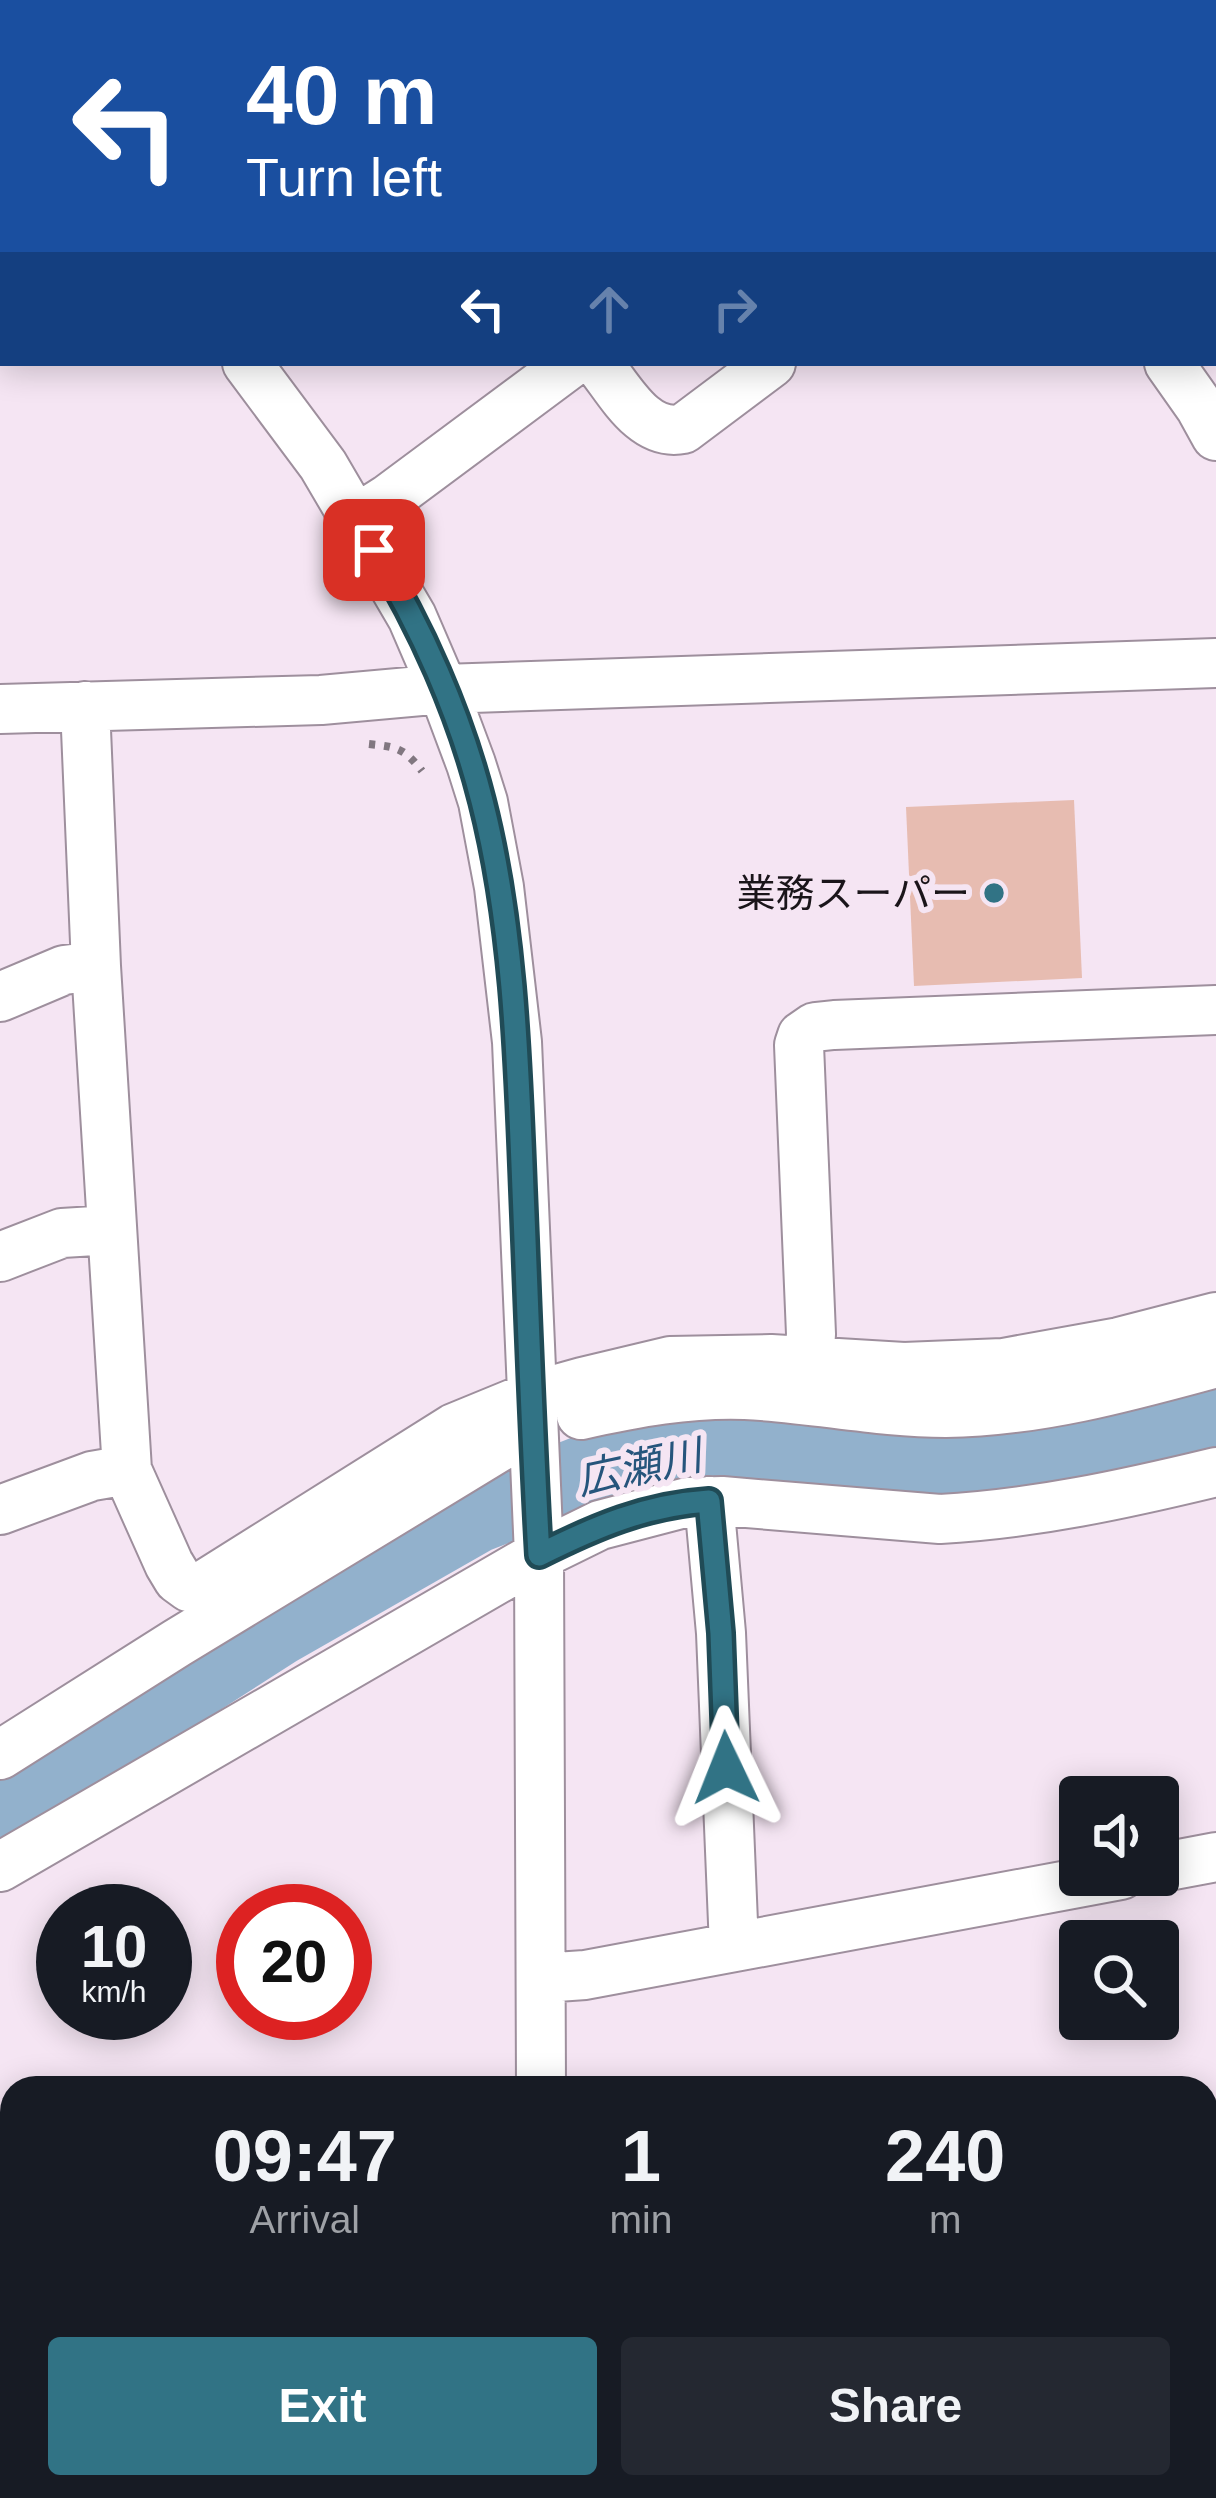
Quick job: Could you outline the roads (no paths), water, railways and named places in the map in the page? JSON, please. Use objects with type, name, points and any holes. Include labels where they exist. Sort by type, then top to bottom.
[{"type":"street","points":[[250,366],[323,465],[412,617],[483,802],[500,887],[517,1042],[538,1542],[541,2076]]},
{"type":"street","points":[[355,520],[568,366]]},
{"type":"street","points":[[600,366],[645,422],[676,431],[767,366]]},
{"type":"street","points":[[1172,366],[1211,413]]},
{"type":"street","points":[[0,709],[1216,663]]},
{"type":"street","points":[[85,706],[127,1470],[178,1579],[189,1587],[204,1585],[454,1429],[533,1428],[650,1401],[708,1395],[894,1412],[1006,1409],[1116,1389],[1216,1363]]},
{"type":"street","points":[[0,997],[64,970],[96,966]]},
{"type":"street","points":[[808,1361],[812,1334],[802,1036],[815,1027],[834,1025],[1216,1010]]},
{"type":"street","points":[[0,1257],[62,1233],[111,1230]]},
{"type":"street","points":[[0,1755],[466,1465],[670,1361],[904,1367],[1003,1364],[1216,1317]]},
{"type":"street","points":[[0,1510],[92,1476],[127,1470]]},
{"type":"street","points":[[0,1868],[538,1542],[647,1510],[709,1501],[940,1519],[1110,1497],[1216,1472]]},
{"type":"street","points":[[709,1501],[721,1633],[734,1947]]},
{"type":"street","points":[[1179,1864],[1216,1857]]},
{"type":"street","points":[[542,1978],[585,1975],[1059,1887]]},
{"type":"waterway","name":"広瀬川","points":[[0,1803],[277,1629],[475,1516],[604,1465],[686,1449],[950,1457],[1054,1447],[1216,1413]]},
{"type":"place","name":"業務スーパー","points":[[994,893]]}]
